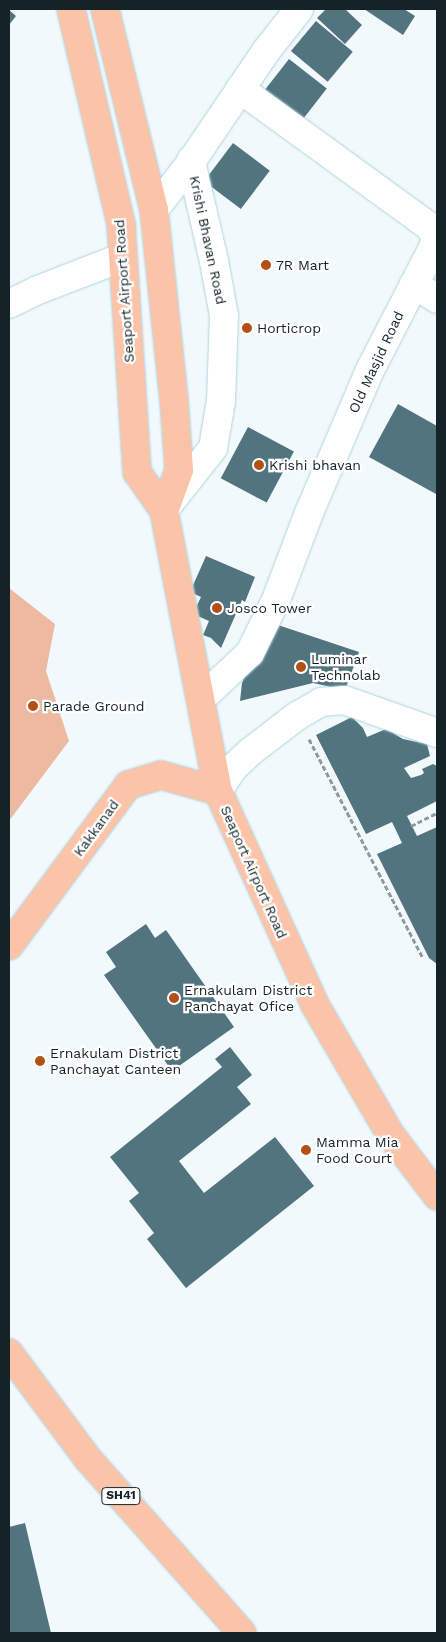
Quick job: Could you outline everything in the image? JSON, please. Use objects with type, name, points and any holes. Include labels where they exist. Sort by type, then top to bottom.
[{"type":"main road","name":"Seaport Airport Road","points":[[71,9],[121,224],[137,472],[164,511],[218,791],[315,1004],[390,1134],[437,1196]]},
{"type":"main road","points":[[105,9],[154,210],[179,470],[164,511]]},
{"type":"main road","name":"Kakkanad","points":[[9,946],[128,785],[161,775],[218,791]]},
{"type":"main road","name":"SH41","points":[[9,1353],[17,1378],[242,1633]]},
{"type":"street","points":[[154,210],[299,9]]},
{"type":"street","name":"Old Masjid Road","points":[[201,699],[250,653],[276,600],[370,370],[436,238],[430,227],[240,89]]},
{"type":"street","name":"Krishi Bhavan Road","points":[[164,511],[213,448],[221,401],[224,316],[214,261],[191,161]]},
{"type":"street","points":[[9,304],[38,290],[123,257]]},
{"type":"street","points":[[414,284],[437,299]]},
{"type":"street","points":[[218,791],[233,768],[250,752],[297,716],[321,702],[344,700],[434,737]]},
{"type":"path","points":[[308,737],[422,956]]},
{"type":"path","points":[[412,826],[437,813]]},
{"type":"shaded area","name":"Parade Ground","points":[[9,588],[55,624],[46,671],[69,741],[9,821]]},
{"type":"building","points":[[326,9],[345,9],[362,25],[345,44],[317,18]]},
{"type":"building","points":[[364,9],[404,9],[415,16],[403,35]]},
{"type":"building","points":[[9,10],[16,16],[9,25]]},
{"type":"building","points":[[316,21],[353,52],[328,82],[291,51]]},
{"type":"building","points":[[289,59],[327,89],[298,126],[260,96]]},
{"type":"building","points":[[233,143],[270,171],[241,209],[204,181]]},
{"type":"building","points":[[398,404],[437,426],[436,494],[369,457]]},
{"type":"building","name":"Krishi bhavan","points":[[248,427],[294,451],[267,503],[221,478]]},
{"type":"building","name":"Josco Tower","points":[[206,556],[255,577],[245,602],[242,600],[221,648],[211,638],[203,635],[209,621],[193,614],[201,597],[190,592]]},
{"type":"building","name":"Luminar Technolab","points":[[269,622],[359,652],[345,690],[313,683],[240,701],[242,683]]},
{"type":"building","points":[[352,717],[363,728],[367,737],[386,729],[403,739],[427,744],[430,756],[404,768],[411,778],[424,773],[422,769],[433,764],[437,766],[437,801],[407,816],[417,836],[437,827],[437,964],[429,958],[377,854],[402,843],[392,822],[366,834],[316,735]]},
{"type":"building","points":[[146,924],[155,938],[166,930],[234,1027],[172,1071],[104,975],[116,967],[106,952]]},
{"type":"building","points":[[230,1047],[252,1075],[237,1087],[251,1104],[179,1161],[204,1193],[275,1137],[314,1186],[186,1288],[147,1239],[154,1233],[129,1201],[139,1193],[110,1157],[222,1067],[215,1059]]},
{"type":"building","points":[[25,1523],[51,1633],[9,1633],[9,1527]]},
{"type":"place","name":"7R Mart","points":[[266,265]]},
{"type":"place","name":"Horticrop","points":[[247,328]]},
{"type":"place","name":"Krishi bhavan","points":[[259,465]]},
{"type":"place","name":"Josco Tower","points":[[217,608]]},
{"type":"place","name":"Luminar Technolab","points":[[301,667]]},
{"type":"place","name":"Parade Ground","points":[[33,706]]},
{"type":"place","name":"Ernakulam District Panchayat Ofice","points":[[174,998]]},
{"type":"place","name":"Ernakulam District Panchayat Canteen","points":[[40,1061]]},
{"type":"place","name":"Mamma Mia Food Court","points":[[306,1150]]}]
